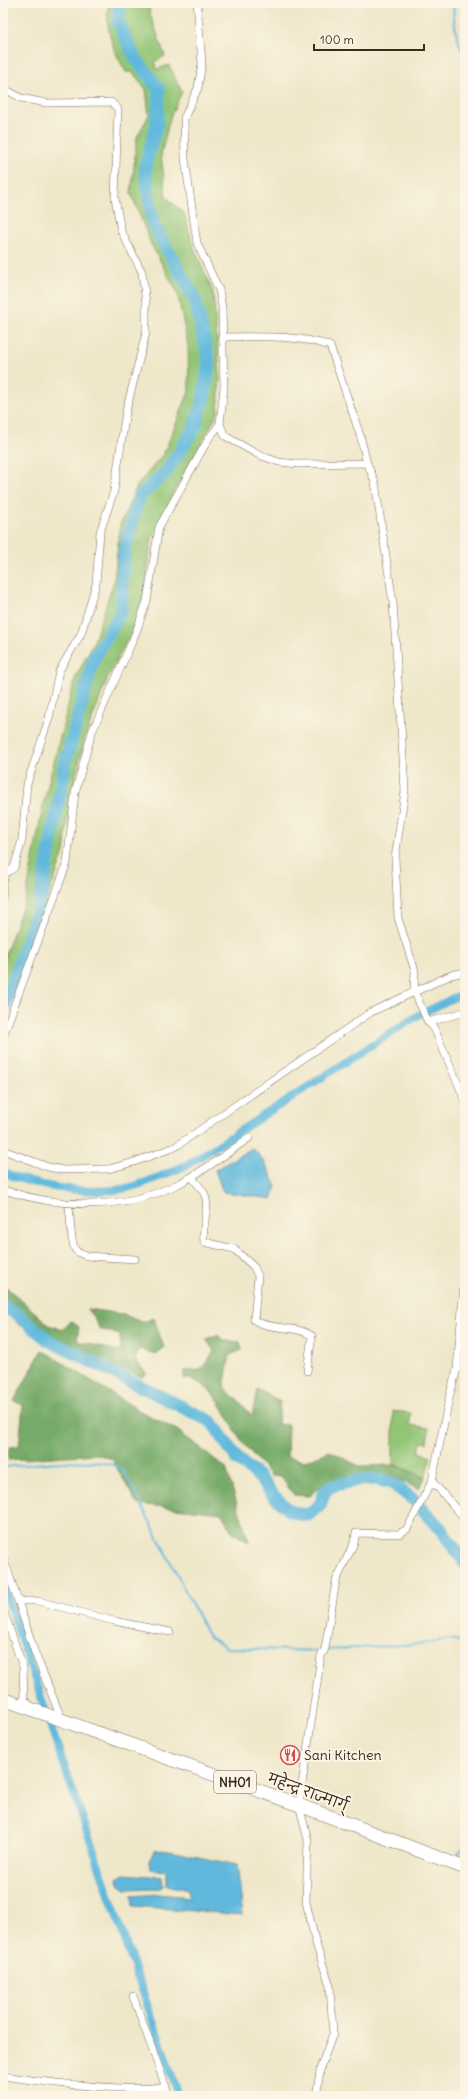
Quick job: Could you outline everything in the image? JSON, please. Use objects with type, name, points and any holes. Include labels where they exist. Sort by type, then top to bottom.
[{"type":"highway","name":"महेन्द्र राज्मार्ग्","points":[[3,1698],[299,1805],[465,1868]]},
{"type":"street","points":[[197,3],[202,63],[198,88],[184,118],[185,159],[197,244],[220,290],[222,307],[224,387],[220,424],[225,436],[259,455],[279,462],[298,464],[367,463]]},
{"type":"street","points":[[3,88],[21,98],[46,103],[111,102],[118,110],[115,198],[121,231],[142,272],[146,303],[146,333],[126,411],[114,491],[100,532],[96,584],[81,634],[59,671],[50,718],[28,784],[22,840],[14,868],[3,875]]},
{"type":"street","points":[[222,337],[276,337],[321,342],[330,346],[357,427],[374,482],[393,603],[404,791],[394,858],[398,918],[415,971],[416,994],[428,1022],[434,1028],[465,1100]]},
{"type":"street","points":[[3,1036],[67,863],[77,786],[92,732],[135,635],[147,601],[159,528],[209,438],[220,424]]},
{"type":"street","points":[[3,1150],[48,1167],[63,1170],[109,1169],[134,1162],[175,1147],[371,1012],[416,994],[451,975],[465,972]]},
{"type":"street","points":[[428,1022],[465,1012]]},
{"type":"street","points":[[3,1190],[25,1196],[68,1204],[107,1204],[141,1197],[176,1185],[192,1177],[249,1138]]},
{"type":"street","points":[[192,1177],[202,1189],[206,1200],[207,1212],[204,1242],[234,1249],[254,1267],[258,1276],[254,1320],[258,1323],[286,1328],[312,1336],[307,1371]]},
{"type":"street","points":[[68,1204],[72,1220],[73,1242],[79,1253],[86,1256],[135,1259]]},
{"type":"street","points":[[316,2096],[321,2066],[333,2034],[330,1986],[316,1944],[306,1902],[308,1840],[299,1805],[321,1656],[325,1649],[336,1581],[354,1543],[356,1533],[399,1534],[407,1529],[432,1481],[450,1394],[458,1369],[465,1274]]},
{"type":"street","points":[[432,1481],[465,1519]]},
{"type":"street","points":[[3,1557],[35,1653],[62,1720]]},
{"type":"street","points":[[18,1601],[38,1601],[114,1621],[170,1632]]},
{"type":"street","points":[[3,1610],[23,1667],[24,1699],[33,1709]]},
{"type":"street","points":[[133,1996],[169,2096]]},
{"type":"street","points":[[3,2076],[52,2084],[151,2089],[166,2086]]},
{"type":"green space","points":[[109,3],[149,3],[150,14],[165,56],[155,62],[157,69],[169,65],[182,92],[171,115],[161,154],[166,197],[184,213],[194,248],[213,292],[220,373],[218,413],[173,493],[152,539],[143,601],[131,633],[108,677],[85,738],[70,798],[64,852],[29,951],[3,1013],[3,961],[26,897],[43,805],[75,678],[93,644],[114,581],[120,525],[137,486],[164,453],[189,392],[188,346],[177,292],[151,244],[131,193],[137,137],[149,115],[146,89],[132,72],[126,72],[117,55],[109,30]]},
{"type":"green space","points":[[10,881],[11,894],[3,912],[3,885]]},
{"type":"green space","points":[[3,1284],[49,1325],[63,1330],[71,1321],[79,1327],[77,1341],[121,1352],[120,1335],[100,1329],[88,1309],[122,1314],[142,1322],[154,1318],[164,1348],[156,1354],[139,1349],[135,1360],[147,1374],[142,1377],[42,1337],[18,1324],[3,1303]]},
{"type":"green space","points":[[218,1335],[223,1340],[240,1342],[242,1350],[230,1355],[224,1388],[239,1401],[252,1416],[257,1389],[280,1401],[278,1424],[288,1425],[287,1457],[305,1461],[330,1451],[359,1466],[394,1465],[425,1478],[419,1489],[395,1478],[360,1474],[325,1483],[310,1496],[294,1495],[280,1476],[271,1476],[243,1443],[220,1403],[213,1394],[196,1381],[184,1378],[184,1371],[201,1370],[214,1351],[206,1339]]},
{"type":"green space","points":[[42,1350],[140,1411],[177,1430],[226,1468],[249,1542],[233,1533],[221,1513],[137,1504],[112,1459],[97,1454],[8,1460],[9,1447],[19,1446],[23,1405],[14,1401]]},
{"type":"green space","points":[[393,1411],[411,1413],[410,1425],[429,1428],[427,1443],[421,1442],[419,1452],[431,1457],[425,1477],[393,1464]]},
{"type":"water","points":[[252,1148],[267,1166],[272,1177],[276,1188],[272,1199],[223,1192],[215,1170]]},
{"type":"water","points":[[156,1850],[169,1851],[237,1865],[243,1915],[133,1906],[132,1896],[159,1894],[189,1897],[189,1890],[167,1885],[167,1871],[150,1869],[149,1860]]},
{"type":"water","points":[[124,1874],[162,1877],[163,1885],[159,1888],[126,1889],[120,1885],[117,1878]]},
{"type":"waterway","points":[[3,1010],[40,903],[66,760],[94,659],[121,611],[124,552],[139,497],[167,471],[194,429],[204,397],[209,362],[195,299],[153,224],[145,167],[157,123],[159,89],[135,58],[118,22],[120,3]]},
{"type":"waterway","points":[[453,3],[456,32],[465,59]]},
{"type":"waterway","points":[[3,1172],[29,1182],[58,1188],[87,1191],[115,1190],[152,1180],[187,1165],[417,1016],[465,992]]},
{"type":"waterway","points":[[3,1306],[17,1314],[48,1340],[212,1422],[237,1459],[259,1477],[274,1496],[289,1510],[299,1514],[308,1515],[320,1505],[325,1491],[332,1486],[358,1480],[375,1479],[392,1483],[414,1500],[440,1528],[465,1563]]},
{"type":"waterway","points":[[3,1467],[80,1461],[110,1464],[120,1468],[127,1477],[209,1637],[227,1648],[321,1651]]},
{"type":"waterway","points":[[3,1586],[44,1706]]},
{"type":"waterway","points":[[327,1650],[419,1644],[449,1639],[465,1642]]},
{"type":"waterway","points":[[50,1725],[179,2096]]},
{"type":"waterway","points":[[456,1858],[465,1844]]},
{"type":"place","name":"Sani Kitchen","points":[[290,1755]]}]
